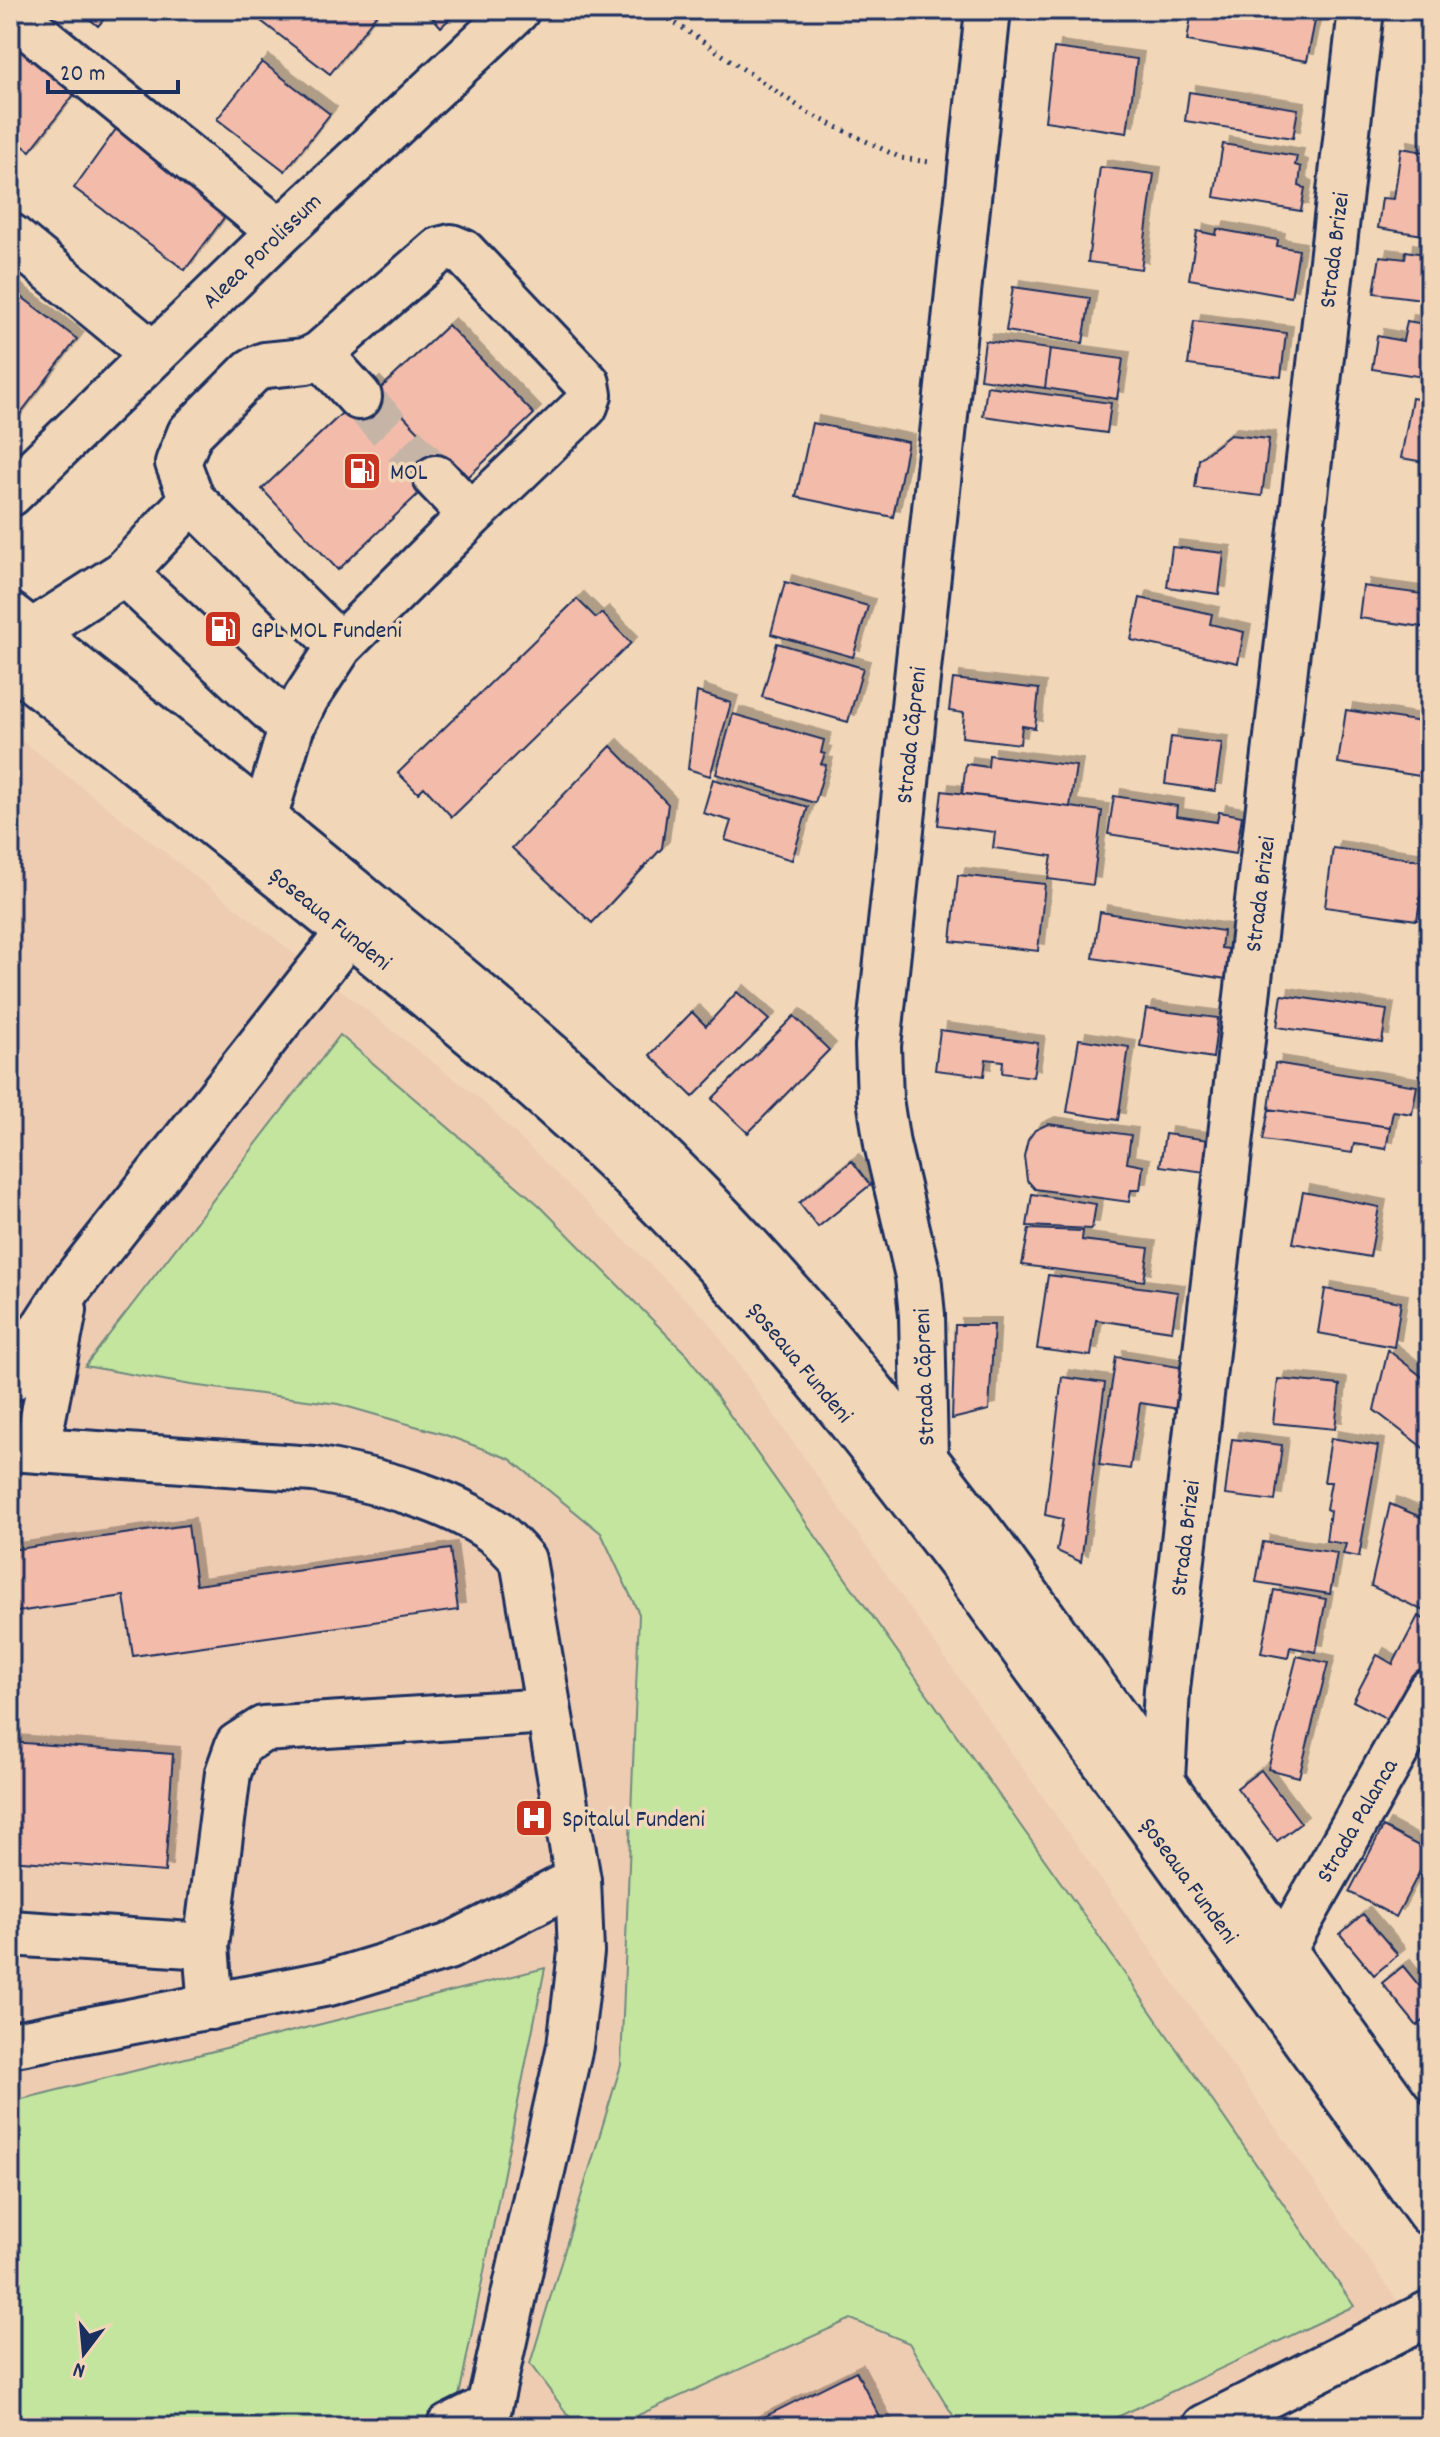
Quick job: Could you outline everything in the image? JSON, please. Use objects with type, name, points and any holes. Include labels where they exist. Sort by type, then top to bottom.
[{"type":"street","name":"Aleea Porolissum","points":[[10,494],[280,232],[517,10]]},
{"type":"street","name":"Strada Căpreni","points":[[925,1458],[922,1315],[918,1276],[887,1144],[880,1099],[878,1046],[988,10]]},
{"type":"street","name":"Strada Brizei","points":[[1162,1779],[1169,1673],[1361,10]]},
{"type":"street","points":[[10,12],[280,232]]},
{"type":"street","points":[[10,236],[153,354]]},
{"type":"street","points":[[264,819],[291,728],[306,698],[340,646],[585,406],[589,395],[587,383],[463,252],[451,247],[439,250],[320,354],[306,361],[265,365],[252,371],[190,433],[178,463],[192,500],[340,646]]},
{"type":"street","points":[[320,354],[359,397]]},
{"type":"street","points":[[436,478],[471,515]]},
{"type":"street","points":[[17,636],[124,573],[192,500]]},
{"type":"street","points":[[124,573],[291,728]]},
{"type":"street","name":"Șoseaua Fundeni","points":[[17,636],[264,819],[456,973],[548,1051],[702,1197],[845,1358],[925,1458],[1162,1779],[1430,2153]]},
{"type":"street","name":"Șoseaua Fundeni","points":[[17,636],[349,932],[508,1064],[600,1147],[680,1226],[818,1381],[965,1569],[1430,2213]]},
{"type":"street","points":[[10,1379],[69,1288],[349,932]]},
{"type":"street","points":[[69,1288],[23,1449],[314,1469],[355,1477],[454,1508],[497,1534],[523,1560],[578,1880],[581,1952],[570,2046],[489,2407],[449,2427]]},
{"type":"street","name":"Strada Palanca","points":[[1283,1950],[1430,1691]]},
{"type":"street","points":[[211,2007],[206,1946],[228,1773],[238,1745],[263,1729],[549,1711]]},
{"type":"street","points":[[10,2045],[329,1983],[448,1947],[578,1880]]},
{"type":"street","points":[[10,1933],[206,1946]]},
{"type":"street","points":[[1205,2427],[1430,2313]]},
{"type":"path","points":[[656,10],[810,114],[901,158],[970,167]]},
{"type":"shaded area","name":"Spitalul Fundeni","points":[[10,731],[480,1099],[708,1321],[1407,2314],[1181,2427],[10,2427]]},
{"type":"green space","points":[[340,1035],[539,1205],[688,1356],[1091,1925],[1354,2306],[1096,2427],[960,2427],[909,2343],[851,2319],[612,2427],[577,2427],[530,2364],[621,2065],[639,1614],[601,1533],[510,1459],[443,1434],[338,1404],[191,1385],[85,1366]]},
{"type":"green space","points":[[545,1968],[457,2406],[413,2427],[10,2427],[10,2102]]},
{"type":"building","points":[[79,10],[112,10],[98,26]]},
{"type":"building","points":[[255,10],[380,10],[330,74],[252,14]]},
{"type":"building","points":[[426,10],[459,10],[441,27]]},
{"type":"building","points":[[1192,10],[1253,10],[1315,21],[1307,61],[1187,41]]},
{"type":"building","points":[[10,27],[83,83],[30,151],[10,136]]},
{"type":"building","points":[[1054,48],[1137,59],[1127,133],[1045,121]]},
{"type":"building","points":[[262,62],[330,114],[285,171],[217,119]]},
{"type":"building","points":[[1189,92],[1298,109],[1293,138],[1185,121]]},
{"type":"building","points":[[124,118],[237,200],[185,270],[74,188]]},
{"type":"building","points":[[1223,144],[1297,156],[1295,165],[1301,167],[1299,186],[1305,188],[1301,211],[1214,197]]},
{"type":"building","points":[[1401,148],[1430,153],[1430,236],[1378,228],[1382,198],[1394,199]]},
{"type":"building","points":[[1100,167],[1154,174],[1141,269],[1088,262]]},
{"type":"building","points":[[1217,229],[1278,240],[1277,246],[1299,250],[1291,297],[1189,279],[1197,231],[1216,235]]},
{"type":"building","points":[[1406,251],[1430,255],[1430,300],[1374,293],[1380,256],[1405,259]]},
{"type":"building","points":[[1013,287],[1090,298],[1083,343],[1006,331]]},
{"type":"building","points":[[10,288],[77,339],[10,427]]},
{"type":"building","points":[[1194,321],[1286,333],[1281,377],[1188,365]]},
{"type":"building","points":[[1407,321],[1430,325],[1430,378],[1372,369],[1377,336],[1403,341]]},
{"type":"building","points":[[448,325],[534,414],[465,480],[379,390]]},
{"type":"building","points":[[985,341],[1050,349],[1045,388],[980,379]]},
{"type":"building","points":[[1050,349],[1123,359],[1117,399],[1045,388]]},
{"type":"building","name":"MOL","points":[[373,384],[450,464],[338,570],[262,489]]},
{"type":"building","points":[[987,386],[1111,403],[1107,433],[983,416]]},
{"type":"building","points":[[1412,398],[1430,401],[1430,463],[1401,458]]},
{"type":"building","points":[[812,423],[908,442],[893,517],[796,497]]},
{"type":"building","points":[[1230,435],[1269,439],[1262,496],[1195,488],[1199,459]]},
{"type":"building","points":[[1172,547],[1224,553],[1219,594],[1167,587]]},
{"type":"building","points":[[785,582],[868,606],[853,657],[771,634]]},
{"type":"building","points":[[1363,586],[1430,595],[1430,628],[1359,618]]},
{"type":"building","points":[[1140,598],[1212,614],[1210,624],[1244,632],[1238,663],[1131,640]]},
{"type":"building","points":[[577,599],[596,618],[602,613],[631,643],[452,817],[424,787],[418,793],[398,773]]},
{"type":"building","points":[[777,643],[863,668],[848,722],[762,697]]},
{"type":"building","points":[[953,679],[1039,689],[1035,728],[1022,726],[1020,744],[962,737],[964,713],[949,711]]},
{"type":"building","points":[[697,692],[731,703],[710,776],[688,769]]},
{"type":"building","points":[[1346,710],[1428,723],[1420,776],[1338,763]]},
{"type":"building","points":[[733,714],[824,740],[821,753],[825,754],[821,764],[826,765],[815,803],[716,774]]},
{"type":"building","points":[[1171,737],[1222,743],[1215,791],[1165,784]]},
{"type":"building","points":[[611,746],[668,804],[662,848],[592,923],[512,848]]},
{"type":"building","points":[[989,755],[1076,766],[1070,807],[962,794],[966,764],[988,767]]},
{"type":"building","points":[[713,779],[808,807],[792,860],[725,840],[731,821],[703,813]]},
{"type":"building","points":[[942,791],[1102,811],[1093,885],[1048,879],[1052,856],[993,848],[995,832],[938,825]]},
{"type":"building","points":[[1114,796],[1177,806],[1176,816],[1217,822],[1219,812],[1242,816],[1236,854],[1108,834]]},
{"type":"building","points":[[1333,848],[1426,861],[1417,920],[1325,907]]},
{"type":"building","points":[[958,875],[1045,884],[1038,951],[951,941]]},
{"type":"building","points":[[1100,912],[1223,931],[1221,948],[1238,950],[1233,980],[1093,958]]},
{"type":"building","points":[[737,992],[769,1020],[693,1097],[650,1055],[692,1012],[706,1026]]},
{"type":"building","points":[[1282,995],[1387,1010],[1382,1042],[1277,1027]]},
{"type":"building","points":[[1146,1009],[1218,1018],[1213,1058],[1140,1046]]},
{"type":"building","points":[[794,1016],[829,1050],[748,1133],[712,1099]]},
{"type":"building","points":[[940,1030],[1038,1043],[1033,1077],[1002,1073],[1003,1061],[986,1059],[984,1076],[935,1070]]},
{"type":"building","points":[[1079,1039],[1129,1047],[1118,1120],[1067,1112]]},
{"type":"building","points":[[1275,1063],[1417,1086],[1412,1114],[1393,1111],[1390,1127],[1269,1109]]},
{"type":"building","points":[[1269,1109],[1390,1127],[1386,1149],[1354,1144],[1352,1153],[1263,1140]]},
{"type":"building","points":[[1048,1124],[1131,1135],[1127,1163],[1143,1166],[1140,1190],[1131,1190],[1129,1202],[1035,1189],[1027,1180],[1024,1156],[1028,1140],[1035,1130]]},
{"type":"building","points":[[1165,1134],[1209,1140],[1205,1172],[1160,1166]]},
{"type":"building","points":[[852,1161],[870,1185],[818,1227],[799,1203]]},
{"type":"building","points":[[1303,1192],[1379,1207],[1370,1257],[1293,1243]]},
{"type":"building","points":[[1032,1194],[1096,1204],[1092,1229],[1027,1226]]},
{"type":"building","points":[[1029,1229],[1083,1231],[1082,1240],[1149,1248],[1144,1281],[1022,1265]]},
{"type":"building","points":[[1048,1275],[1178,1292],[1172,1331],[1096,1320],[1091,1356],[1037,1349]]},
{"type":"building","points":[[1325,1289],[1401,1302],[1394,1347],[1318,1333]]},
{"type":"building","points":[[955,1325],[994,1325],[989,1410],[952,1419]]},
{"type":"building","points":[[1388,1350],[1430,1383],[1430,1453],[1374,1410]]},
{"type":"building","points":[[1116,1357],[1185,1368],[1179,1409],[1140,1403],[1130,1469],[1099,1465]]},
{"type":"building","points":[[1062,1377],[1105,1383],[1081,1562],[1057,1551],[1063,1519],[1045,1515]]},
{"type":"building","points":[[1278,1379],[1340,1385],[1335,1429],[1273,1423]]},
{"type":"building","points":[[1331,1438],[1378,1446],[1359,1557],[1343,1554],[1346,1544],[1326,1541],[1330,1511],[1326,1509],[1331,1482],[1324,1482]]},
{"type":"building","points":[[1232,1439],[1282,1445],[1275,1501],[1225,1495]]},
{"type":"building","points":[[1390,1504],[1430,1521],[1430,1614],[1371,1586]]},
{"type":"building","points":[[188,1525],[196,1585],[450,1549],[458,1610],[133,1656],[124,1596],[10,1613],[10,1550]]},
{"type":"building","points":[[1263,1542],[1337,1553],[1330,1594],[1256,1582]]},
{"type":"building","points":[[1274,1590],[1326,1599],[1316,1652],[1290,1647],[1288,1658],[1261,1653]]},
{"type":"building","points":[[1418,1616],[1430,1622],[1430,1671],[1401,1726],[1353,1701],[1377,1655],[1393,1664]]},
{"type":"building","points":[[1297,1656],[1328,1663],[1299,1777],[1268,1769]]},
{"type":"building","points":[[10,1742],[173,1754],[165,1872],[10,1860]]},
{"type":"building","points":[[1261,1770],[1301,1823],[1277,1841],[1237,1788]]},
{"type":"building","points":[[1383,1827],[1430,1852],[1396,1917],[1349,1892]]},
{"type":"building","points":[[1363,1914],[1398,1955],[1374,1975],[1340,1934]]},
{"type":"building","points":[[1403,1966],[1430,1999],[1430,2016],[1417,2026],[1382,1983]]},
{"type":"building","points":[[856,2371],[885,2427],[744,2427]]},
{"type":"tunnel","points":[[359,397],[436,478]]},
{"type":"place","name":"MOL","points":[[362,471]]},
{"type":"place","name":"GPL MOL Fundeni","points":[[223,629]]},
{"type":"place","name":"Spitalul Fundeni","points":[[534,1818]]}]
